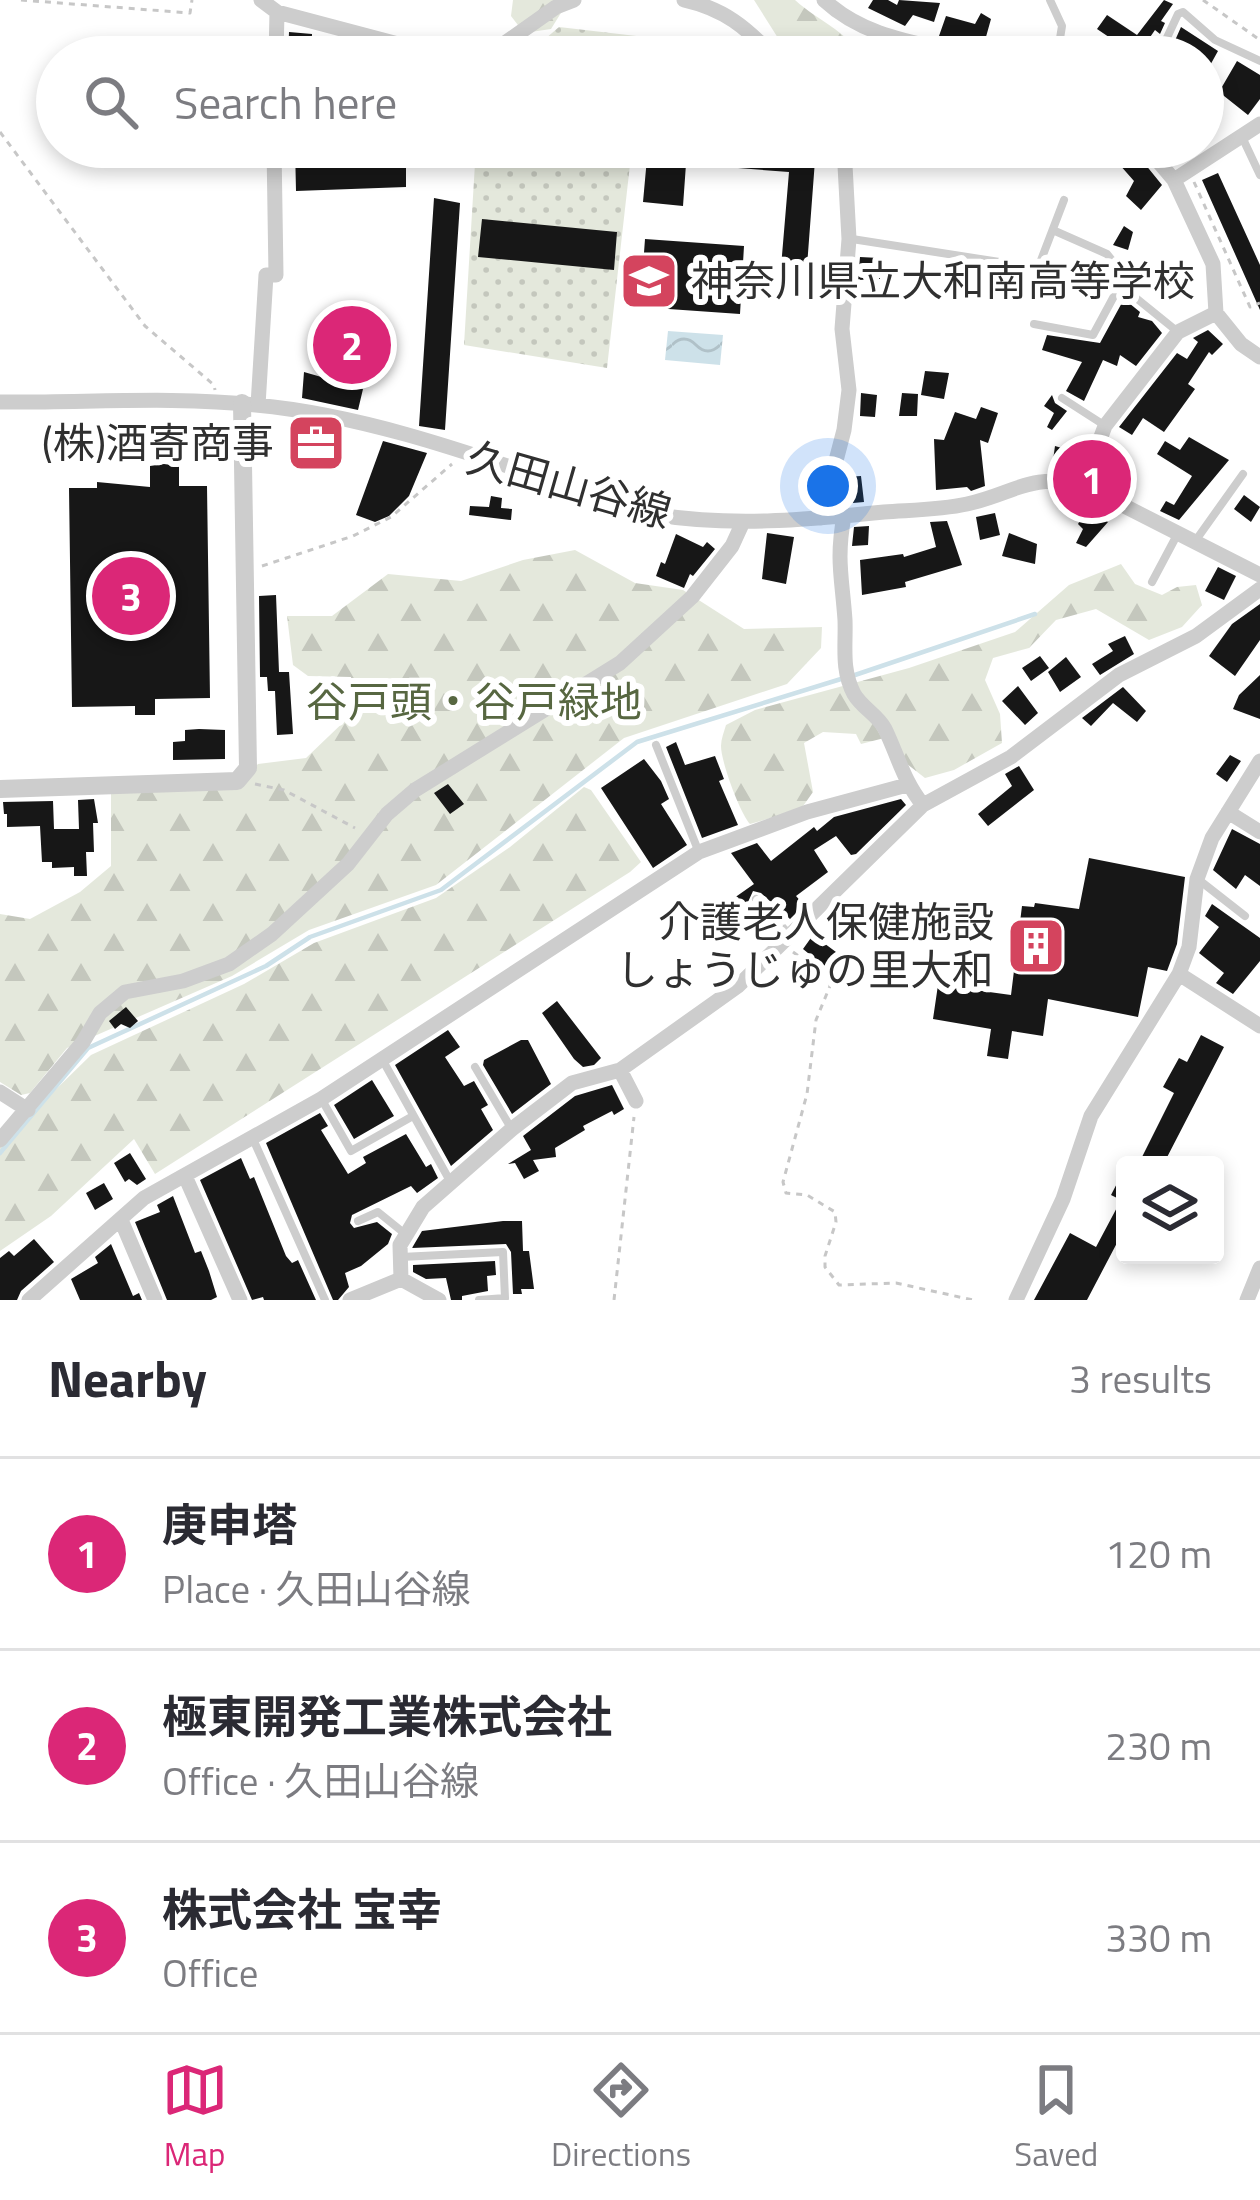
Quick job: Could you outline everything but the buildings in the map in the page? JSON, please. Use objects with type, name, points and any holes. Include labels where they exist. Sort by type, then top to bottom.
[{"type":"street","points":[[261,0],[375,36]]},
{"type":"street","points":[[515,36],[574,0]]},
{"type":"street","points":[[684,0],[714,7],[753,36]]},
{"type":"street","points":[[824,0],[855,25],[884,36]]},
{"type":"street","points":[[273,6],[275,36]]},
{"type":"street","points":[[1224,148],[1260,124]]},
{"type":"street","points":[[0,789],[243,778],[248,769],[243,573],[250,404],[266,275],[276,275],[274,168]]},
{"type":"street","points":[[821,518],[844,430],[849,390],[842,329],[848,168]]},
{"type":"street","points":[[1164,168],[1213,264],[1216,314],[1241,344],[1260,357]]},
{"type":"street","points":[[1174,180],[1193,168]]},
{"type":"street","points":[[1083,485],[1105,426],[1178,332],[1216,314]]},
{"type":"street","name":"久田山谷線","points":[[0,402],[250,404],[396,432],[652,514],[696,521],[821,518],[965,505],[1037,480],[1083,485],[1260,575]]},
{"type":"street","points":[[844,516],[837,556],[845,621],[843,661],[860,704],[882,724],[907,785],[923,805]]},
{"type":"street","points":[[0,1140],[83,1042],[100,1013],[125,992],[183,981],[229,964],[272,934],[348,864],[415,790],[620,663],[692,597],[732,545],[743,522]]},
{"type":"street","points":[[401,1279],[399,1257],[405,1234],[423,1207],[512,1130],[572,1083],[620,1070],[738,986],[923,805],[1011,757],[1119,675],[1196,636],[1260,589]]},
{"type":"street","points":[[1016,1300],[1063,1199],[1091,1117],[1179,974],[1189,947],[1197,879],[1212,838],[1260,761]]},
{"type":"street","points":[[29,1300],[144,1198],[321,1099],[698,852],[807,812],[907,785]]},
{"type":"street","points":[[1228,812],[1260,832]]},
{"type":"street","points":[[1179,974],[1260,1026]]},
{"type":"street","points":[[620,1070],[636,1101]]},
{"type":"street","points":[[0,1092],[28,1111]]},
{"type":"street","points":[[185,1176],[240,1300]]},
{"type":"street","points":[[121,1220],[155,1300]]},
{"type":"street","points":[[1247,1300],[1260,1268]]},
{"type":"street","points":[[352,1300],[401,1279]]},
{"type":"street","points":[[401,1279],[439,1300]]},
{"type":"lane","points":[[1050,0],[1062,26],[1060,36]]},
{"type":"lane","points":[[1168,36],[1178,14],[1184,12],[1211,36]]},
{"type":"lane","points":[[1224,44],[1260,61]]},
{"type":"lane","points":[[1242,136],[1260,176]]},
{"type":"lane","points":[[849,238],[1037,268],[1064,200]]},
{"type":"lane","points":[[1055,231],[1108,254],[1120,285],[1178,332]]},
{"type":"lane","points":[[1034,324],[1093,335],[1120,285]]},
{"type":"lane","points":[[1062,398],[1105,426]]},
{"type":"lane","points":[[1195,542],[1243,474]]},
{"type":"lane","points":[[1152,582],[1178,533]]},
{"type":"lane","points":[[656,745],[698,852]]},
{"type":"lane","points":[[1197,879],[1245,916]]},
{"type":"lane","points":[[756,898],[786,939]]},
{"type":"lane","points":[[382,1059],[450,1182]]},
{"type":"lane","points":[[475,1066],[512,1130]]},
{"type":"lane","points":[[321,1099],[351,1151],[413,1116]]},
{"type":"lane","points":[[253,1139],[325,1300]]},
{"type":"lane","points":[[358,1221],[378,1212],[405,1234]]},
{"type":"lane","points":[[399,1257],[503,1252],[505,1298],[479,1300]]},
{"type":"path","points":[[21,0],[190,13],[192,0]]},
{"type":"path","points":[[1203,0],[1260,40]]},
{"type":"path","points":[[0,132],[145,326],[214,385],[216,404]]},
{"type":"path","points":[[1206,175],[1193,180],[1248,310],[1260,303]]},
{"type":"path","points":[[243,573],[353,536],[392,517],[464,454]]},
{"type":"path","points":[[243,778],[262,788],[284,790],[369,836]]},
{"type":"path","points":[[786,939],[829,978],[830,986],[816,1020],[807,1094],[783,1182],[786,1193],[807,1196],[835,1212],[824,1256],[831,1279],[839,1285],[896,1283],[974,1300]]},
{"type":"path","points":[[614,1300],[636,1101]]},
{"type":"green space","points":[[513,0],[569,0],[551,29],[524,33],[511,16]]},
{"type":"green space","points":[[754,0],[795,0],[843,36],[777,36]]},
{"type":"green space","points":[[559,27],[636,36],[548,36]]},
{"type":"green space","points":[[475,168],[630,168],[607,368],[464,345]]},
{"type":"green space","name":"谷戸頭・谷戸緑地","points":[[575,550],[635,583],[683,590],[744,629],[822,627],[821,648],[787,684],[624,738],[436,885],[309,930],[232,976],[67,1048],[30,1093],[21,1095],[0,1082],[0,914],[30,919],[80,892],[111,866],[111,792],[233,787],[258,764],[306,758],[352,714],[351,677],[308,676],[293,665],[287,616],[332,616],[388,574],[461,581],[523,560]]},
{"type":"green space","name":"谷戸頭・谷戸緑地","points":[[1121,564],[1135,584],[1162,595],[1196,585],[1202,605],[1182,627],[1149,640],[1096,609],[1056,620],[1029,648],[993,658],[985,680],[1000,714],[1002,743],[954,770],[925,778],[907,764],[892,736],[861,744],[856,734],[823,732],[804,743],[813,792],[801,809],[750,824],[722,753],[726,725],[755,710],[909,668],[1015,632],[1069,585]]},
{"type":"green space","name":"谷戸頭・谷戸緑地","points":[[584,787],[591,790],[641,862],[630,872],[155,1174],[134,1139],[51,1216],[0,1251],[0,1144],[91,1055],[244,984],[314,943],[436,898]]},
{"type":"water","points":[[668,331],[723,335],[720,365],[665,360]]},
{"type":"waterway","points":[[852,676],[1035,614]]},
{"type":"waterway","points":[[0,1153],[88,1048],[266,966],[310,937],[441,890],[637,742],[841,679]]},
{"type":"place","name":"神奈川県立大和南高等学校","points":[[649,281]]},
{"type":"place","name":"極東開発工業株式会社","points":[[352,345]]},
{"type":"place","name":"(株)酒寄商事","points":[[316,443]]},
{"type":"place","name":"庚申塔","points":[[1092,479]]},
{"type":"place","name":"株式会社 宝幸","points":[[131,596]]},
{"type":"place","name":"介護老人保健施設 しょうじゅの里大和","points":[[1036,946]]}]
